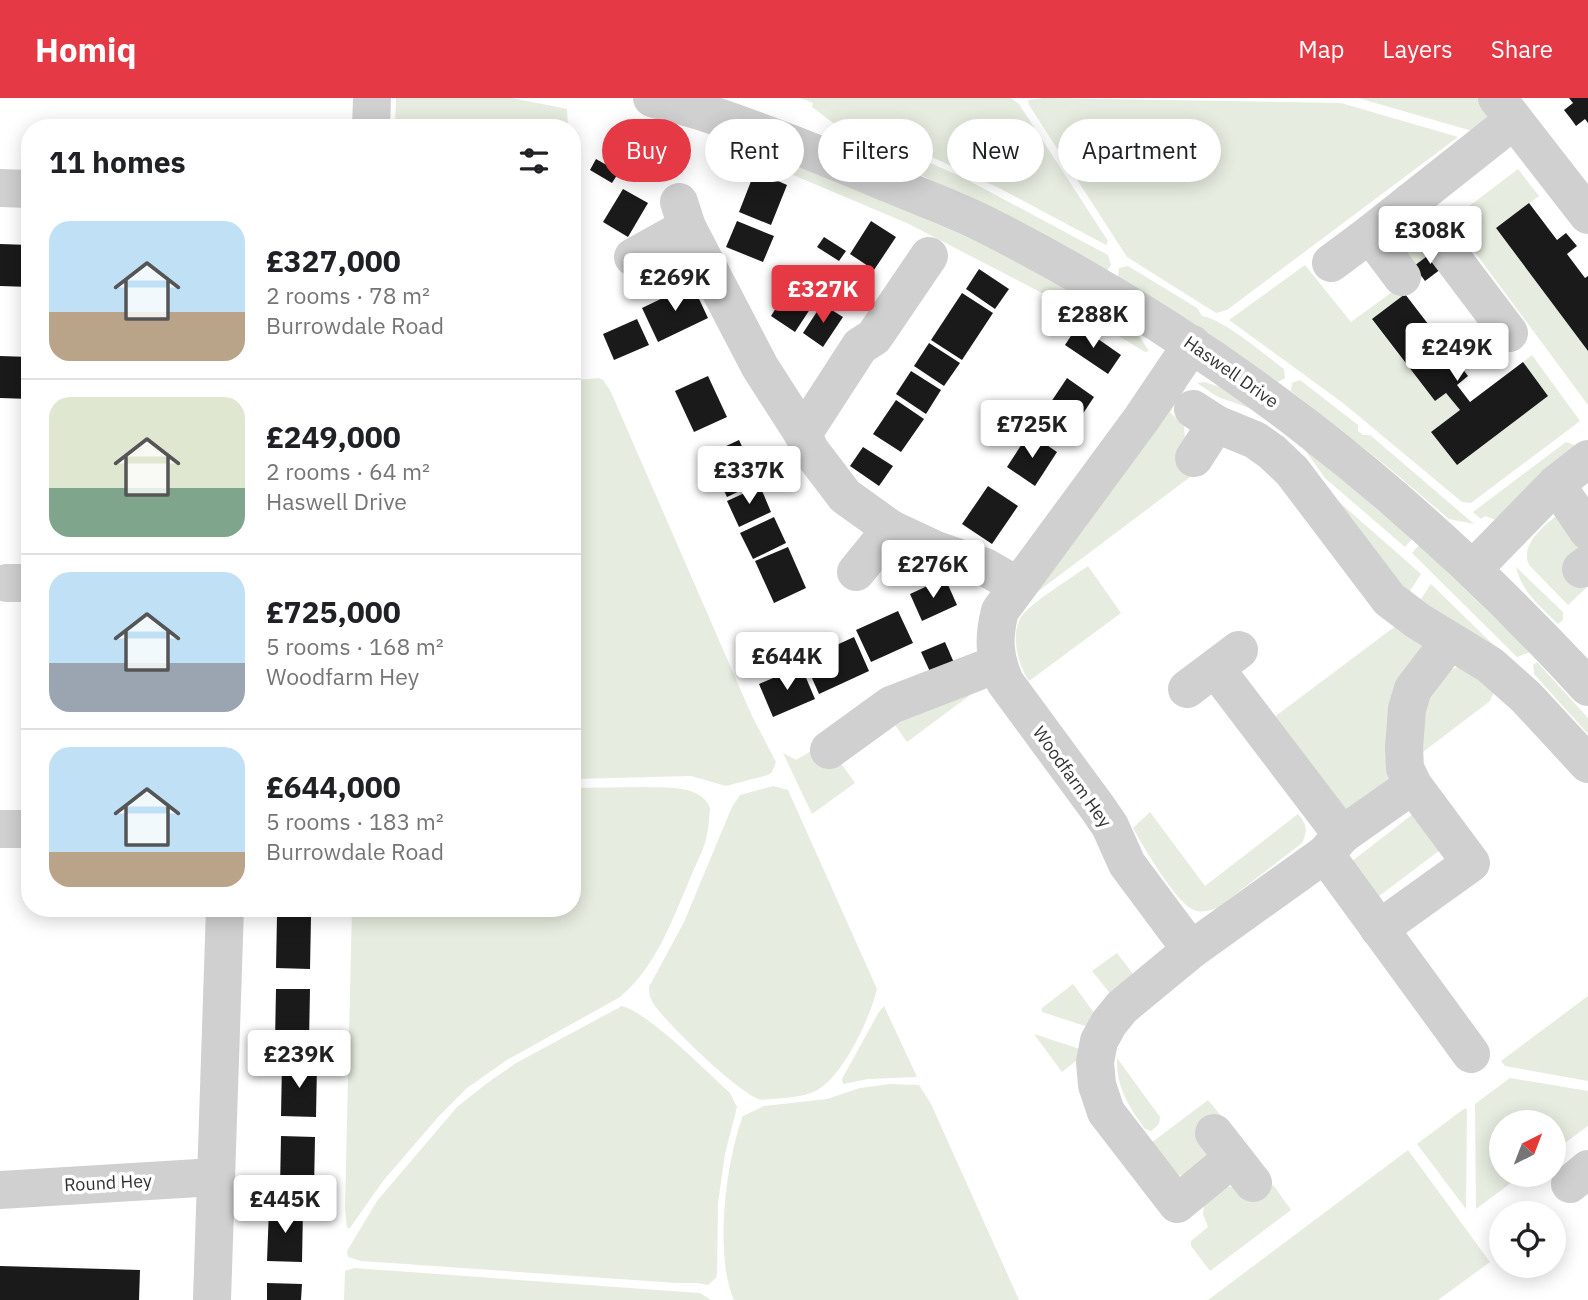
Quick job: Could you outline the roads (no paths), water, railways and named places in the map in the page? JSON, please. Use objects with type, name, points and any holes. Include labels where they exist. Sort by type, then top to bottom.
[{"type":"street","points":[[371,119],[372,98]]},
{"type":"street","name":"Haswell Drive","points":[[652,98],[698,110],[793,144],[986,225],[1192,344],[1306,424],[1390,494],[1473,569],[1588,687]]},
{"type":"street","points":[[1331,263],[1410,202],[1505,109],[1586,210]]},
{"type":"street","points":[[0,188],[21,189]]},
{"type":"street","points":[[1410,202],[1509,333]]},
{"type":"street","points":[[633,257],[683,214],[760,367],[824,470],[845,496],[891,529],[936,550],[985,567],[1018,586]]},
{"type":"street","points":[[1370,234],[1402,277]]},
{"type":"street","points":[[803,434],[860,346],[874,337],[929,256]]},
{"type":"street","name":"Woodfarm Hey","points":[[1191,950],[1126,864],[1110,826],[1005,682],[997,664],[994,632],[1000,611],[1142,418],[1192,344]]},
{"type":"street","points":[[1195,458],[1205,417],[1241,432],[1272,452],[1292,471],[1390,599],[1403,611],[1490,665],[1526,697],[1588,764]]},
{"type":"street","points":[[1473,569],[1556,484],[1588,459]]},
{"type":"street","points":[[1556,484],[1588,531]]},
{"type":"street","points":[[856,572],[876,551],[891,529]]},
{"type":"street","points":[[1379,929],[1471,863],[1413,785],[1405,768],[1406,709],[1413,689],[1450,642]]},
{"type":"street","points":[[829,750],[891,705],[997,664]]},
{"type":"street","points":[[1214,669],[1334,845],[1379,929],[1471,1054]]},
{"type":"street","points":[[1233,1158],[1186,1216],[1106,1112],[1097,1085],[1095,1062],[1100,1041],[1109,1023],[1122,1007],[1191,950],[1413,785]]},
{"type":"street","points":[[0,829],[21,829]]},
{"type":"street","points":[[212,1300],[225,917]]},
{"type":"street","name":"Round Hey","points":[[0,1189],[215,1177]]}]
